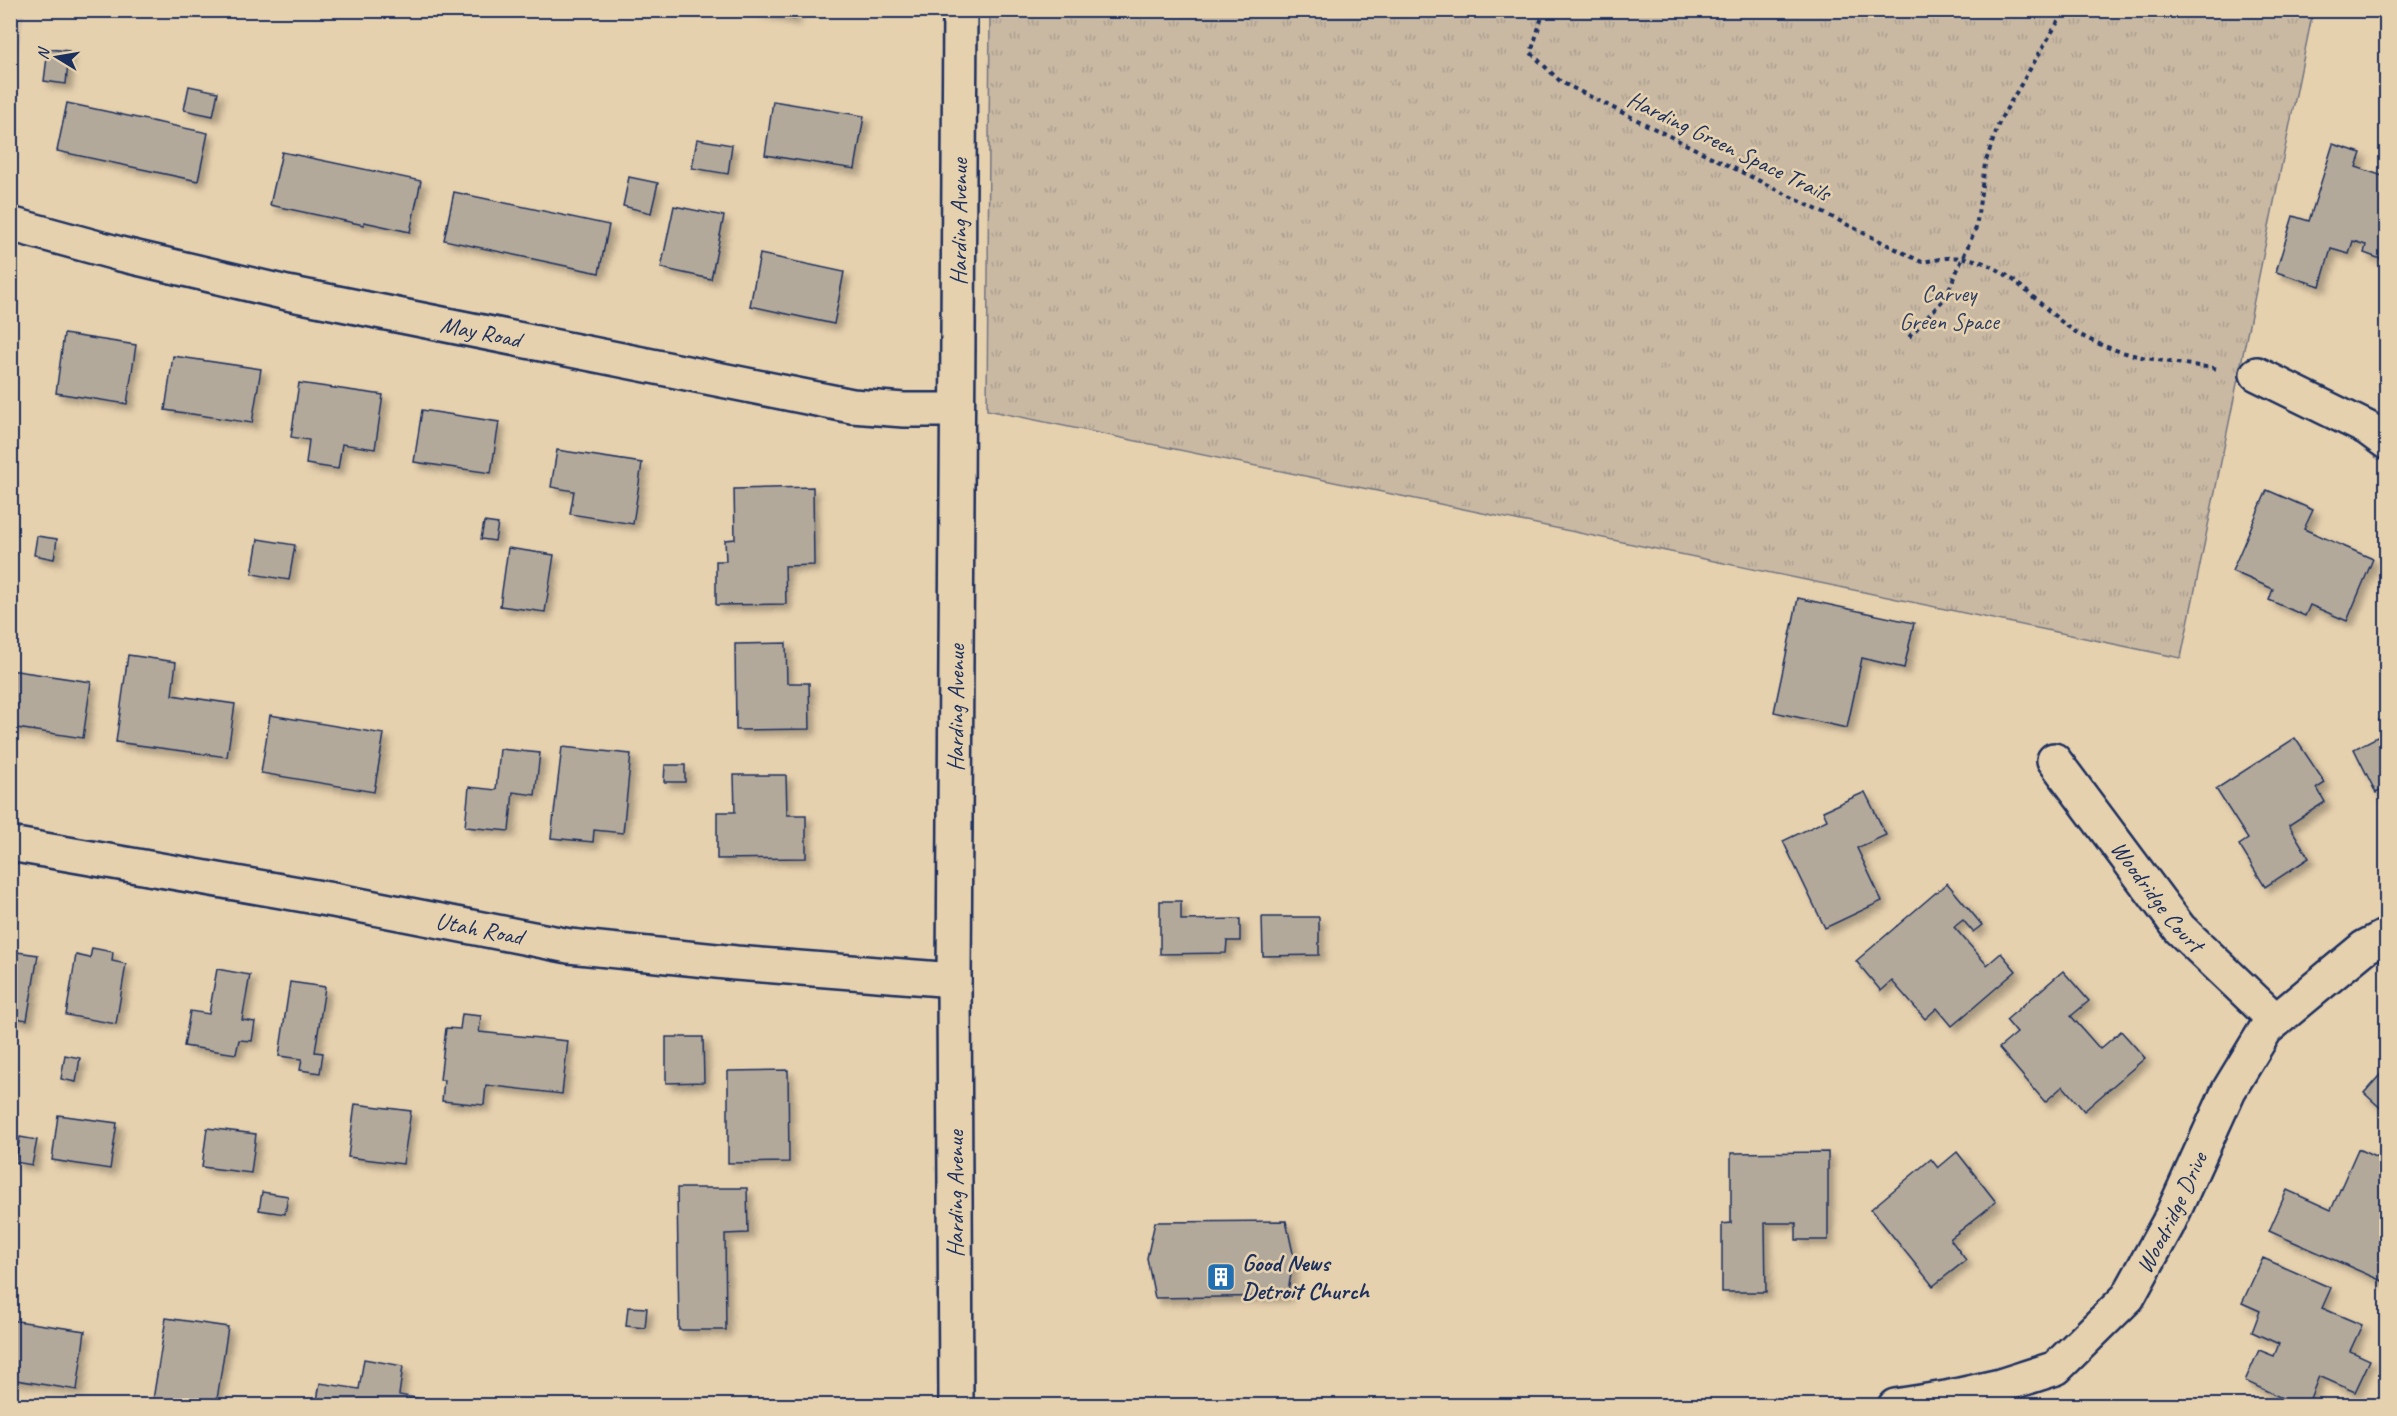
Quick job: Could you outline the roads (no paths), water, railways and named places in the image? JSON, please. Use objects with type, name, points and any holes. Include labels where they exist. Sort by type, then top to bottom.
[{"type":"street","name":"Harding Avenue","points":[[956,1406],[954,981],[960,10]]},
{"type":"street","name":"May Road","points":[[10,224],[131,257],[265,288],[852,406],[904,410],[957,410]]},
{"type":"street","points":[[2257,374],[2367,428],[2386,442]]},
{"type":"street","name":"Woodridge Court","points":[[2054,760],[2180,929],[2275,1020]]},
{"type":"street","name":"Utah Road","points":[[10,844],[333,900],[569,946],[747,964],[954,981]]},
{"type":"street","name":"Woodridge Drive","points":[[1894,1406],[2000,1386],[2056,1368],[2128,1297],[2168,1224],[2229,1090],[2266,1029],[2365,947],[2386,936]]},
{"type":"place","name":"Good News Detroit Church","points":[[1221,1277]]},
{"type":"park label","name":"Carvey Green Space","points":[[1949,307]]}]
